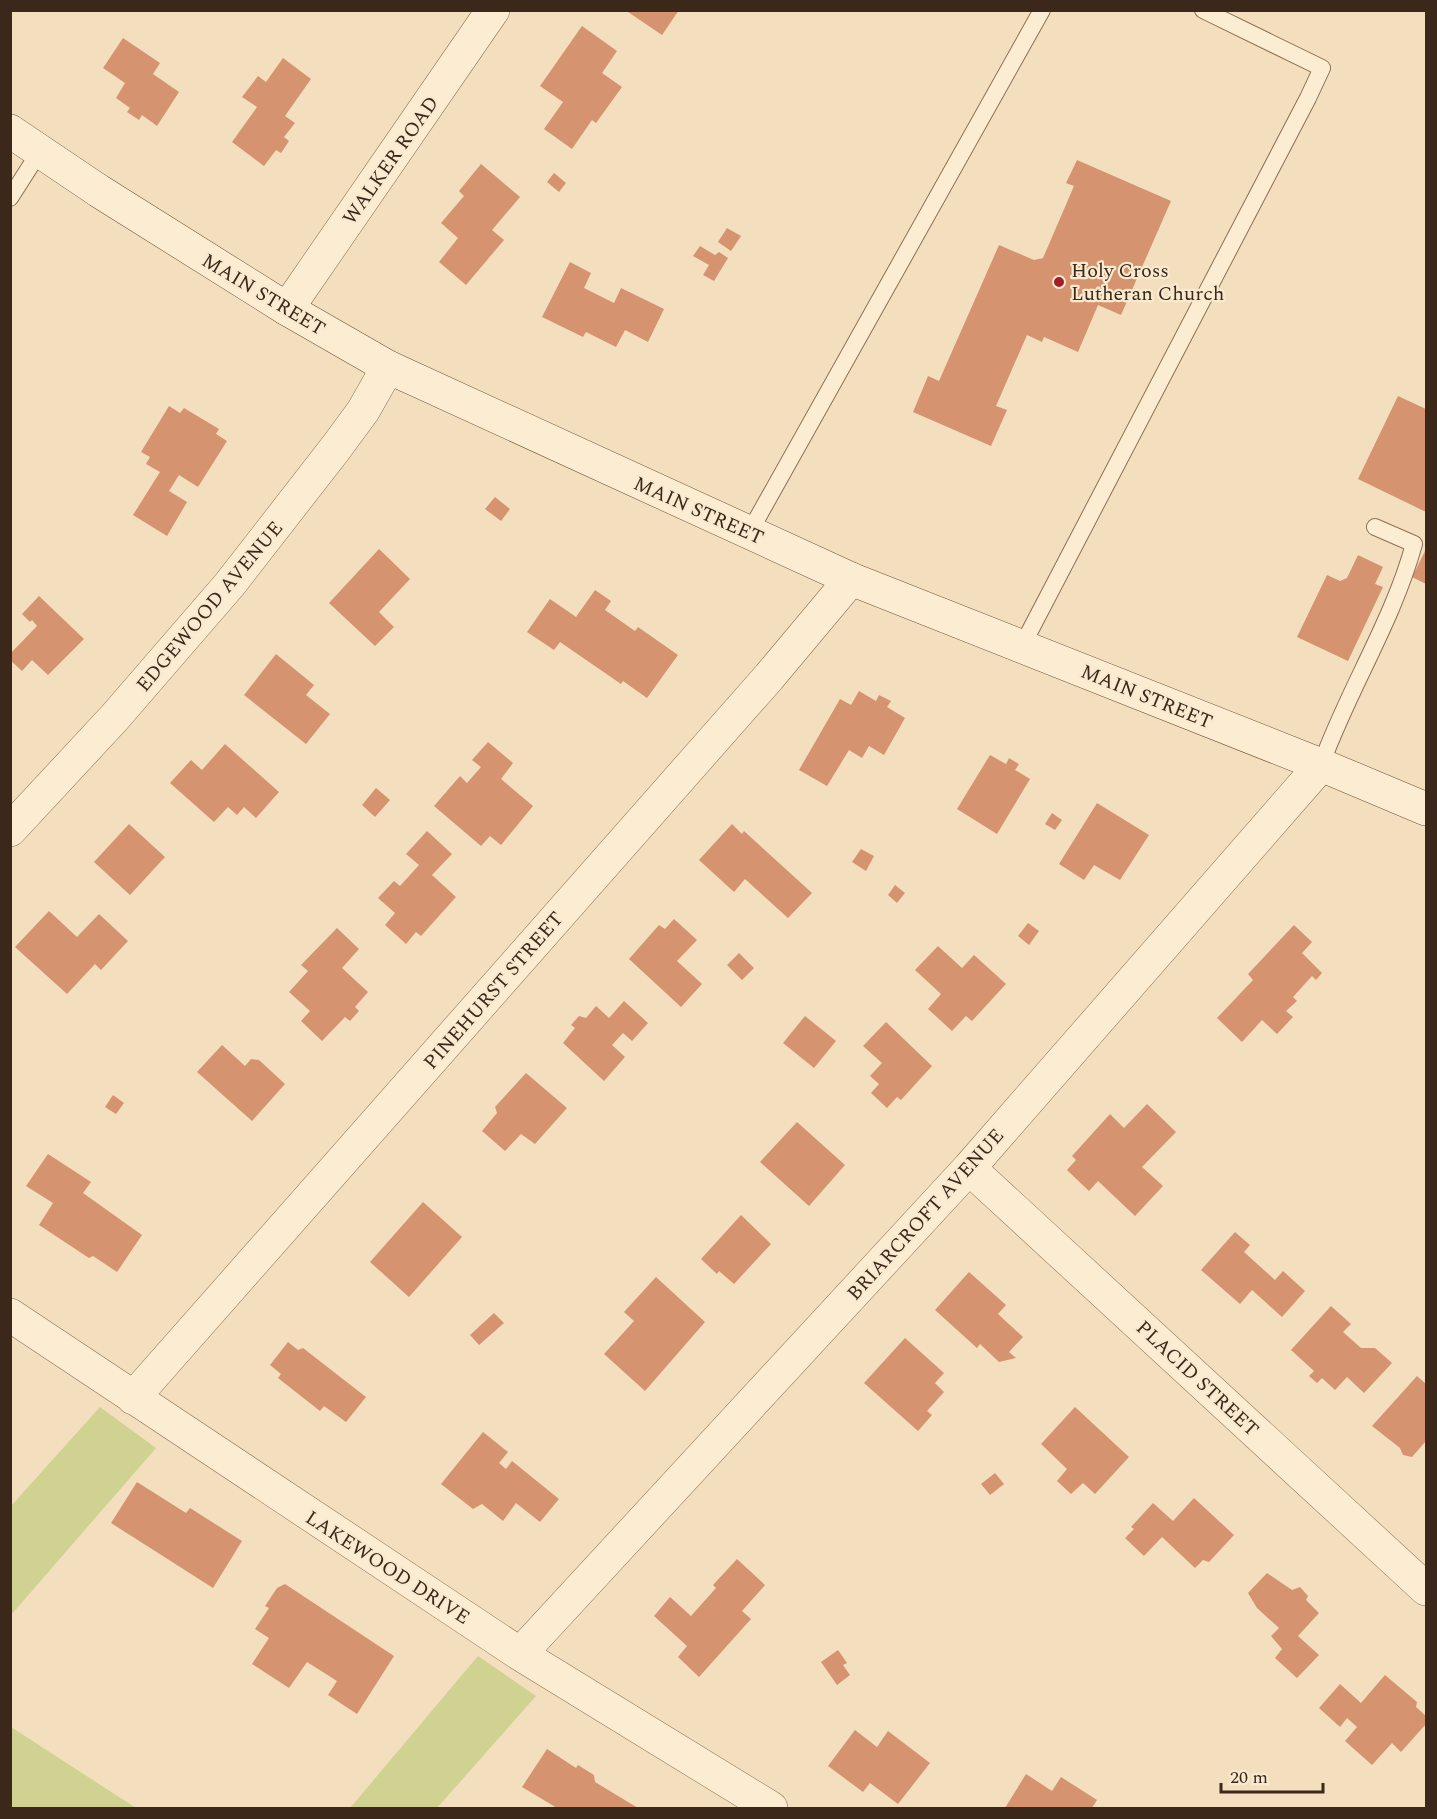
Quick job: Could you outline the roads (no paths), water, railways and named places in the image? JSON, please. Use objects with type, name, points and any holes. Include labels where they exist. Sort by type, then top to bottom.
[{"type":"street","name":"WALKER ROAD","points":[[287,309],[493,10]]},
{"type":"street","name":"MAIN STREET","points":[[10,131],[99,191],[287,309],[388,367],[851,579],[1321,765],[1426,809]]},
{"type":"street","name":"EDGEWOOD AVENUE","points":[[10,830],[115,717],[230,584],[335,450],[363,411],[388,367]]},
{"type":"street","name":"PINEHURST STREET","points":[[133,1398],[769,677],[851,579]]},
{"type":"street","name":"BRIARCROFT AVENUE","points":[[520,1654],[969,1168],[1321,765]]},
{"type":"street","name":"PLACID STREET","points":[[969,1168],[1426,1589]]},
{"type":"street","name":"LAKEWOOD DRIVE","points":[[10,1315],[520,1654],[771,1809]]},
{"type":"lane","points":[[749,533],[1042,10]]},
{"type":"lane","points":[[1022,646],[1322,68],[1203,10]]},
{"type":"lane","points":[[10,198],[40,151]]},
{"type":"lane","points":[[1321,765],[1336,724],[1372,650],[1409,562],[1414,543],[1375,527]]},
{"type":"place","name":"Holy Cross Lutheran Church","points":[[1059,282]]}]
